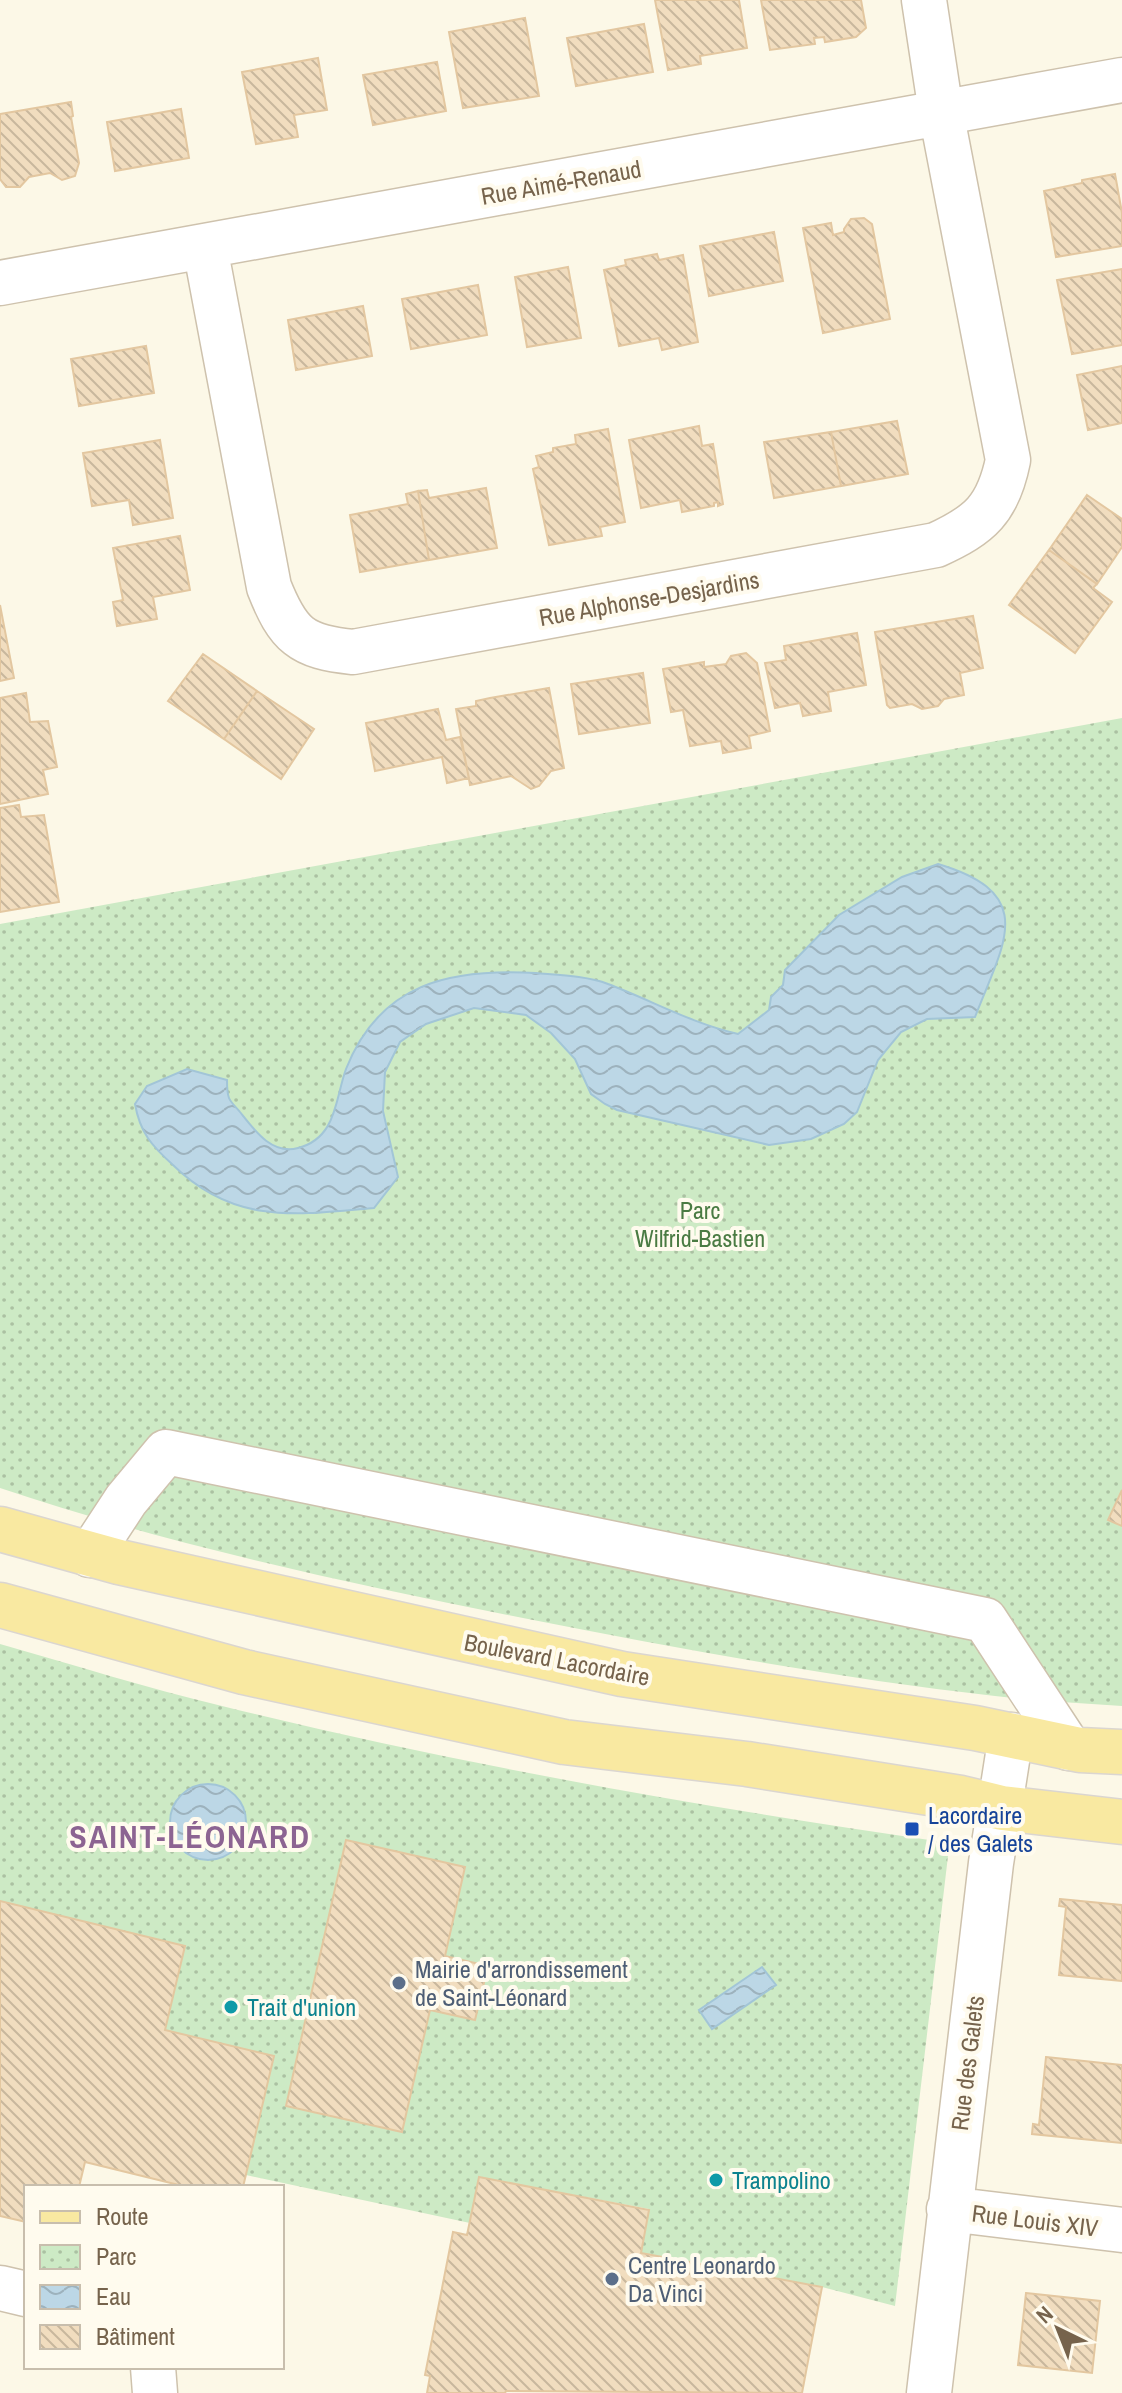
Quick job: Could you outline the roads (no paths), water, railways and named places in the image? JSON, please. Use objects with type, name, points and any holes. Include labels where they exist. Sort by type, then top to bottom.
[{"type":"main road","name":"Boulevard Lacordaire","points":[[0,1529],[90,1555],[391,1625],[622,1674],[1011,1735],[1069,1748],[1122,1752]]},
{"type":"main road","points":[[0,1605],[244,1672],[564,1742],[747,1764],[961,1798],[1002,1808],[1122,1822]]},
{"type":"street","name":"Rue Alphonse-Desjardins","points":[[205,247],[269,587],[280,616],[298,636],[323,649],[353,652],[936,545],[964,533],[987,513],[1002,488],[1008,460],[941,112],[924,0]]},
{"type":"street","name":"Rue Aimé-Renaud","points":[[0,283],[1122,80]]},
{"type":"street","points":[[90,1555],[126,1500],[166,1452],[985,1620],[1069,1748]]},
{"type":"street","name":"Rue des Galets","points":[[929,2393],[991,1863],[1011,1735]]},
{"type":"street","name":"Rue Louis XIV","points":[[949,2209],[1122,2230]]},
{"type":"street","points":[[0,2288],[24,2294]]},
{"type":"street","points":[[153,2369],[155,2393]]},
{"type":"water","points":[[938,864],[970,876],[990,890],[1002,906],[1005,924],[1003,944],[975,1017],[927,1019],[901,1032],[878,1060],[857,1112],[844,1124],[811,1139],[769,1145],[617,1110],[591,1094],[575,1059],[551,1033],[526,1015],[474,1008],[426,1024],[400,1042],[385,1072],[383,1111],[398,1177],[374,1208],[318,1213],[267,1212],[219,1198],[196,1184],[159,1152],[148,1138],[137,1114],[135,1104],[147,1086],[187,1069],[227,1080],[231,1102],[258,1134],[272,1145],[289,1149],[311,1143],[327,1127],[346,1069],[360,1040],[378,1017],[398,1000],[422,987],[475,974],[536,973],[591,979],[704,1024],[738,1034],[769,1010],[771,997],[783,985],[785,970],[839,915],[902,877]]},
{"type":"water","points":[[201,1784],[215,1784],[229,1790],[240,1801],[246,1822],[243,1837],[235,1849],[215,1860],[201,1860],[187,1854],[176,1843],[170,1829],[170,1815],[176,1801],[187,1790]]},
{"type":"water","points":[[762,1967],[776,1985],[712,2029],[699,2010]]},
{"type":"place","name":"Lacordaire / des Galets","points":[[912,1829]]},
{"type":"place","name":"Mairie d'arrondissement de Saint-Léonard","points":[[399,1983]]},
{"type":"place","name":"Trait d'union","points":[[231,2007]]},
{"type":"place","name":"Trampolino","points":[[716,2180]]},
{"type":"place","name":"Centre Leonardo Da Vinci","points":[[612,2279]]},
{"type":"district","name":"SAINT-LÉONARD","points":[[190,1836]]},
{"type":"park label","name":"Parc Wilfrid-Bastien","points":[[700,1224]]}]
